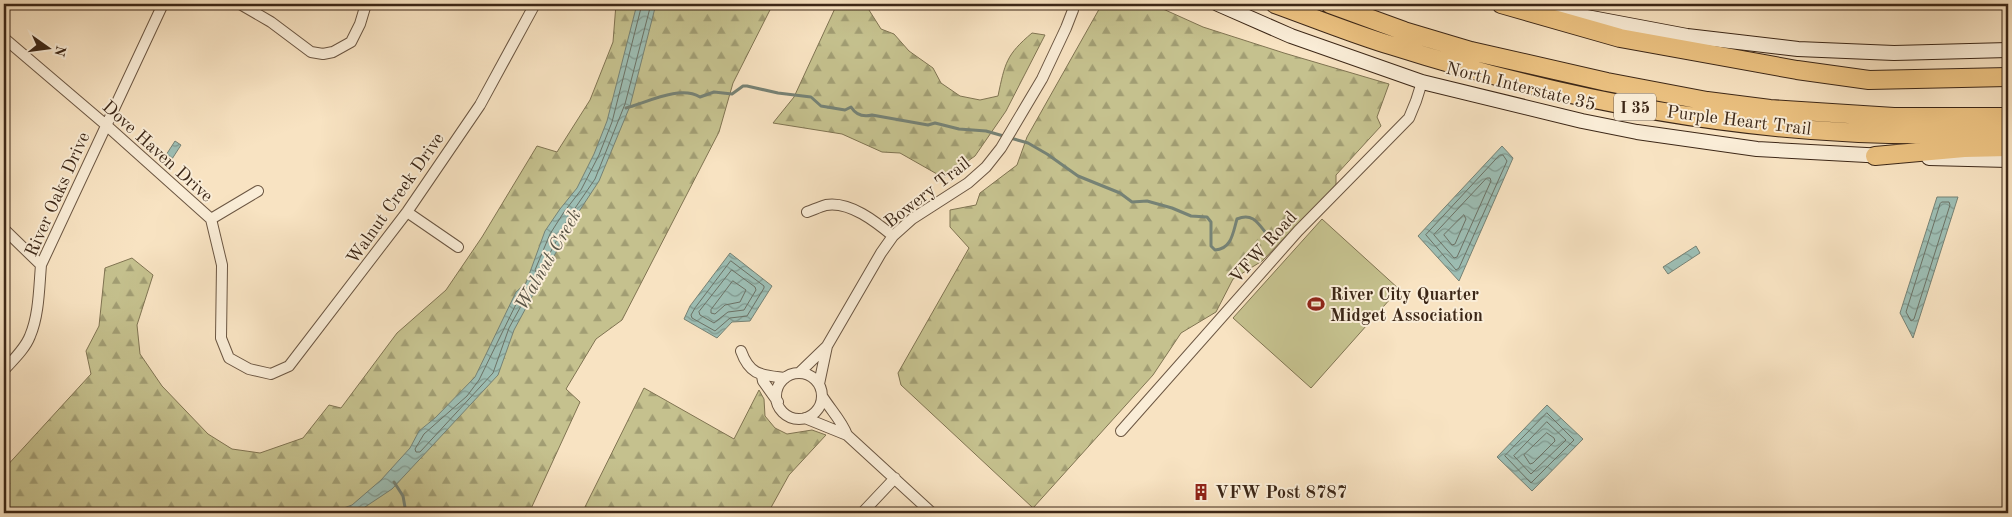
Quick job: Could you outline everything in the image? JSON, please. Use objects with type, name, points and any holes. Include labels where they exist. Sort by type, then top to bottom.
[{"type":"highway","name":"Purple Heart Trail","points":[[1275,4],[1400,49],[1602,101],[1694,117],[1786,129],[1955,135],[2008,132]]},
{"type":"highway","name":"Purple Heart Trail","points":[[1330,4],[1404,31],[1471,51],[1598,80],[1707,101],[1770,109],[1894,117],[2008,117]]},
{"type":"highway","points":[[1501,4],[1620,38],[1797,70],[1869,80],[2008,77]]},
{"type":"highway","points":[[1874,156],[1964,148],[2008,147]]},
{"type":"main road","name":"North Interstate 35","points":[[1218,4],[1291,36],[1422,82],[1582,121],[1637,132],[1757,149],[1874,156],[2008,160]]},
{"type":"main road","points":[[1533,5],[1556,7],[1687,36],[1798,49],[1894,53],[2008,50]]},
{"type":"street","name":"River Oaks Drive","points":[[4,370],[18,355],[30,336],[36,310],[41,265],[163,4]]},
{"type":"street","points":[[240,4],[271,22],[311,52],[322,54],[333,52],[351,42],[360,24],[366,4]]},
{"type":"street","name":"Walnut Creek Drive","points":[[249,369],[271,374],[289,366],[407,212],[480,105],[535,4]]},
{"type":"street","name":"Bowery Trail","points":[[799,373],[827,346],[881,253],[893,236],[912,219],[968,183],[1001,148],[1042,79],[1076,6]]},
{"type":"street","name":"Dove Haven Drive","points":[[4,38],[210,219],[222,265],[220,338],[229,358],[249,369]]},
{"type":"street","name":"VFW Road","points":[[1121,431],[1298,231],[1409,118],[1422,82]]},
{"type":"street","points":[[210,219],[258,191]]},
{"type":"street","points":[[807,212],[826,205],[842,206],[867,217],[893,236]]},
{"type":"street","points":[[407,212],[458,247]]},
{"type":"street","points":[[4,230],[41,265]]},
{"type":"street","name":"Bowery Trail","points":[[819,384],[827,346]]},
{"type":"street","points":[[741,350],[748,364],[762,376],[763,381],[782,411],[788,416],[805,418],[847,435],[932,513]]},
{"type":"street","points":[[762,376],[785,378],[799,373],[811,376],[819,384],[822,396],[829,408],[844,425],[847,435]]},
{"type":"street","points":[[778,402],[777,389],[785,378]]},
{"type":"street","points":[[805,418],[816,411],[822,396]]},
{"type":"street","points":[[862,513],[895,478]]},
{"type":"green space","points":[[616,4],[773,4],[733,83],[719,132],[622,320],[596,339],[566,389],[580,402],[529,513],[4,513],[4,469],[91,374],[86,351],[99,326],[105,268],[132,258],[153,275],[137,325],[140,354],[162,386],[208,434],[232,449],[260,453],[303,438],[329,405],[341,408],[397,333],[446,290],[482,237],[537,146],[557,152],[590,100],[613,42]]},
{"type":"green space","points":[[837,4],[869,4],[869,10],[881,29],[894,34],[909,51],[933,68],[941,83],[960,96],[980,100],[998,96],[1008,60],[1023,41],[1032,33],[1045,35],[1006,111],[975,156],[944,178],[900,153],[882,152],[842,134],[773,123],[794,97]]},
{"type":"green space","points":[[1102,4],[1152,4],[1203,27],[1389,84],[1377,117],[1381,126],[1336,175],[1336,185],[1262,261],[1233,279],[1216,312],[1181,333],[1153,375],[1033,508],[901,385],[898,373],[969,248],[950,227],[950,210],[976,205],[980,193],[1017,165],[1027,137]]},
{"type":"green space","name":"River City Quarter Midget Association","points":[[1322,219],[1399,289],[1311,388],[1233,318]]},
{"type":"green space","points":[[644,388],[734,439],[759,390],[764,399],[765,416],[775,428],[787,434],[812,430],[826,435],[789,475],[768,513],[582,513]]},
{"type":"water","name":"Walnut Creek","points":[[637,4],[656,4],[630,106],[599,181],[574,219],[514,330],[498,375],[392,489],[356,513],[330,513],[352,505],[381,480],[410,448],[419,431],[435,418],[475,377],[516,292],[526,283],[545,231],[577,188],[594,154],[607,121]]},
{"type":"water","points":[[175,141],[181,145],[172,159],[166,155]]},
{"type":"water","points":[[1502,146],[1513,158],[1459,281],[1418,236]]},
{"type":"water","points":[[1937,197],[1958,197],[1913,338],[1900,313]]},
{"type":"water","points":[[1696,246],[1700,253],[1668,274],[1663,267]]},
{"type":"water","points":[[730,253],[772,286],[750,321],[732,322],[717,338],[684,319],[690,306]]},
{"type":"water","points":[[1547,405],[1583,439],[1532,491],[1497,457]]},
{"type":"waterway","points":[[626,108],[674,94],[692,94],[700,97],[714,92],[732,94],[743,86],[747,86],[778,93],[811,97],[821,106],[845,110],[851,107],[858,114],[866,116],[872,115],[928,125],[935,123],[959,129],[986,131],[1028,143],[1078,176],[1120,193],[1132,202],[1147,201],[1191,216],[1207,217],[1211,222],[1211,246],[1215,250],[1225,247],[1231,239],[1237,219],[1243,217],[1252,218],[1256,221],[1269,237]]},
{"type":"waterway","points":[[394,482],[403,496],[406,513]]},
{"type":"place","name":"River City Quarter Midget Association","points":[[1316,304]]},
{"type":"place","name":"VFW Post 8787","points":[[1201,492]]}]
